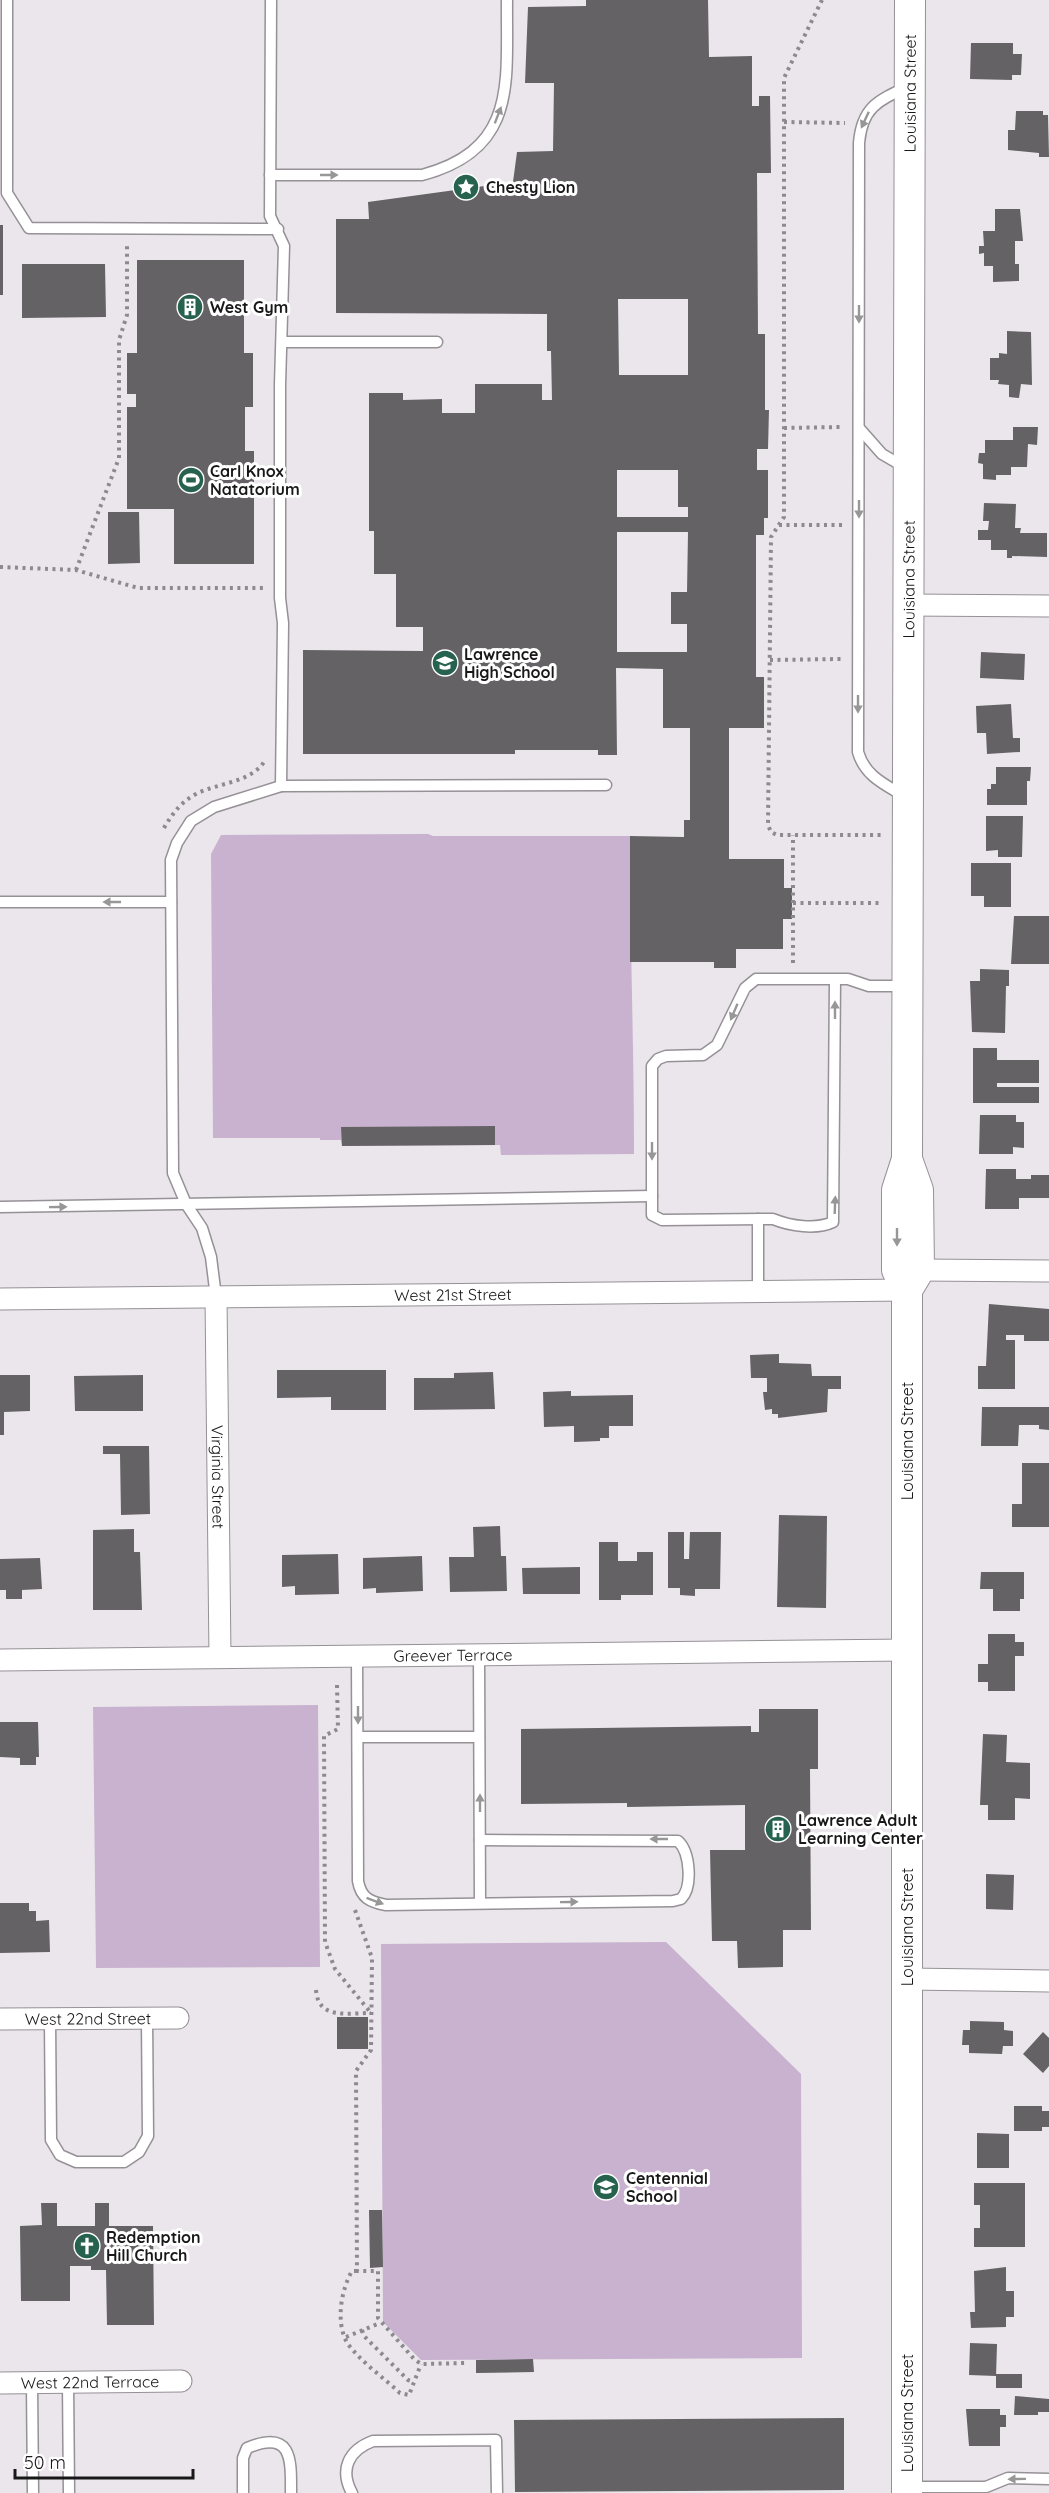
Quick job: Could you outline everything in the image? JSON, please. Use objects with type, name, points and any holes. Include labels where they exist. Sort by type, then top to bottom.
[{"type":"main road","name":"Louisiana Street","points":[[907,2490],[907,1650],[913,1280],[897,1270],[897,1190],[908,1159],[910,0]]},
{"type":"street","points":[[908,605],[1049,606]]},
{"type":"street","name":"West 21st Street","points":[[0,1299],[758,1291],[1049,1271]]},
{"type":"street","name":"Virginia Street","points":[[216,1297],[220,1658]]},
{"type":"street","name":"Greever Terrace","points":[[0,1660],[907,1650]]},
{"type":"street","points":[[907,1979],[1049,1981]]},
{"type":"street","name":"West 22nd Street","points":[[0,2019],[178,2018]]},
{"type":"street","name":"West 22nd Terrace","points":[[0,2383],[182,2381]]},
{"type":"lane","points":[[7,0],[7,193],[29,228],[278,229]]},
{"type":"lane","points":[[271,0],[270,216],[284,246],[280,385],[280,588],[283,623],[281,786]]},
{"type":"lane","points":[[270,175],[422,175],[446,169],[467,155],[488,137],[500,114],[506,84],[507,0]]},
{"type":"lane","points":[[908,798],[873,777],[862,765],[858,752],[861,126],[868,112],[880,100],[910,86]]},
{"type":"lane","points":[[283,342],[437,342]]},
{"type":"lane","points":[[859,428],[882,454],[908,468]]},
{"type":"lane","points":[[216,1297],[211,1257],[202,1228],[186,1204],[173,1173],[171,860],[177,843],[191,821],[214,807],[281,786],[606,785]]},
{"type":"lane","points":[[0,902],[171,902]]},
{"type":"lane","points":[[835,979],[835,1212],[833,1222],[826,1225],[789,1225],[773,1219],[662,1220],[652,1215],[652,1066],[658,1059],[666,1056],[703,1055],[717,1045],[745,988],[756,979],[835,979],[848,979],[869,986],[908,986]]},
{"type":"lane","points":[[0,1207],[652,1196]]},
{"type":"lane","points":[[758,1219],[758,1291]]},
{"type":"lane","points":[[479,1655],[480,1904]]},
{"type":"lane","points":[[357,1656],[358,1881],[364,1897],[386,1905],[673,1901],[681,1899],[687,1890],[687,1852],[678,1840],[480,1840]]},
{"type":"lane","points":[[358,1737],[479,1737]]},
{"type":"lane","points":[[50,2019],[51,2139],[60,2155],[76,2162],[124,2162],[139,2152],[147,2136],[147,2018]]},
{"type":"lane","points":[[68,2382],[69,2493]]},
{"type":"lane","points":[[32,2383],[33,2493]]},
{"type":"lane","points":[[352,2493],[347,2474],[349,2459],[357,2447],[373,2441],[496,2440],[497,2493]]},
{"type":"lane","points":[[243,2493],[243,2458],[247,2448],[256,2444],[279,2444],[287,2449],[291,2458],[291,2493]]},
{"type":"lane","points":[[907,2490],[986,2490],[1008,2478],[1049,2479]]},
{"type":"path","points":[[822,0],[784,78],[784,517],[771,537],[768,825],[771,832],[777,835],[888,835]]},
{"type":"path","points":[[784,123],[845,123]]},
{"type":"path","points":[[76,570],[119,458],[119,340],[128,315],[128,229]]},
{"type":"path","points":[[784,428],[844,427]]},
{"type":"path","points":[[778,525],[844,525]]},
{"type":"path","points":[[0,567],[76,570],[138,588],[280,588]]},
{"type":"path","points":[[770,660],[844,659]]},
{"type":"path","points":[[160,838],[171,816],[182,803],[205,790],[257,771],[263,763],[265,742],[282,742]]},
{"type":"path","points":[[793,835],[793,963]]},
{"type":"path","points":[[793,903],[888,903]]},
{"type":"path","points":[[337,1685],[338,1730],[324,1736],[325,1942],[335,1969],[371,2013]]},
{"type":"path","points":[[354,1907],[372,1958],[371,2050],[356,2071],[357,2271]]},
{"type":"path","points":[[316,1990],[316,2000],[325,2010],[334,2013],[371,2013]]},
{"type":"path","points":[[421,2364],[409,2395],[400,2393],[348,2344],[342,2325],[344,2285],[352,2271],[378,2271],[378,2318],[380,2323],[421,2364],[466,2363]]},
{"type":"path","points":[[346,2337],[380,2323]]},
{"type":"path","points":[[362,2331],[364,2336],[408,2380],[414,2382]]},
{"type":"shaded area","points":[[428,834],[433,836],[630,836],[634,1154],[501,1155],[500,1145],[342,1146],[341,1140],[320,1140],[320,1138],[213,1138],[211,854],[221,835]]},
{"type":"shaded area","points":[[318,1705],[320,1967],[96,1968],[93,1707]]},
{"type":"shaded area","points":[[666,1942],[801,2074],[802,2358],[421,2360],[383,2322],[381,1944]]},
{"type":"building","points":[[586,0],[708,0],[709,57],[752,56],[752,106],[759,106],[759,96],[770,96],[771,173],[757,173],[758,334],[765,334],[765,410],[769,410],[768,449],[757,449],[757,470],[768,470],[768,518],[764,518],[764,535],[756,535],[756,677],[764,677],[764,728],[729,728],[729,859],[784,859],[784,888],[792,888],[792,919],[783,919],[783,949],[736,949],[736,968],[714,968],[714,962],[630,962],[630,836],[684,837],[684,820],[690,820],[690,728],[663,728],[663,669],[616,668],[617,755],[598,755],[598,750],[515,750],[515,754],[303,754],[303,650],[423,651],[423,627],[396,627],[396,574],[374,574],[374,531],[369,531],[369,393],[403,393],[403,400],[442,399],[442,413],[475,413],[475,384],[542,384],[542,400],[552,400],[551,351],[547,351],[547,314],[336,313],[336,219],[369,219],[368,202],[513,182],[517,152],[553,151],[554,83],[525,83],[528,7],[586,6]],"holes":[[[618,299],[688,299],[688,375],[619,375]],[[617,470],[678,470],[678,507],[688,507],[688,517],[617,517]],[[617,532],[688,532],[687,592],[671,592],[671,624],[687,624],[687,652],[617,652]]]},
{"type":"building","points":[[971,43],[1013,43],[1013,54],[1022,54],[1021,75],[1012,75],[1012,80],[970,79]]},
{"type":"building","points":[[1016,111],[1043,111],[1043,115],[1048,115],[1049,157],[1039,157],[1039,153],[1008,150],[1008,130],[1015,130]]},
{"type":"building","points":[[995,209],[1020,209],[1023,241],[1015,241],[1015,264],[1019,264],[1019,281],[993,282],[993,266],[984,266],[984,253],[979,254],[979,246],[984,246],[983,231],[995,231]]},
{"type":"building","points":[[0,225],[3,225],[3,295],[0,295]]},
{"type":"building","points":[[137,260],[244,260],[244,353],[253,353],[253,407],[245,407],[245,451],[254,451],[254,564],[174,564],[174,509],[127,509],[127,407],[136,407],[136,394],[127,394],[127,353],[137,353]]},
{"type":"building","points":[[22,264],[105,264],[106,317],[22,318]]},
{"type":"building","points":[[1007,331],[1031,332],[1032,385],[1021,384],[1019,398],[1009,397],[1009,385],[998,384],[999,380],[990,380],[990,358],[999,358],[999,353],[1007,354]]},
{"type":"building","points":[[1013,427],[1038,427],[1037,445],[1028,444],[1027,467],[1011,467],[1011,475],[996,475],[996,480],[983,479],[983,464],[978,463],[979,453],[985,453],[985,440],[1013,440]]},
{"type":"building","points":[[984,503],[1016,504],[1015,528],[1021,528],[1020,533],[1047,533],[1047,557],[1012,556],[1012,558],[1007,558],[1007,550],[991,550],[991,540],[978,540],[978,530],[988,530],[989,521],[983,521]]},
{"type":"building","points":[[108,512],[139,512],[140,563],[108,564]]},
{"type":"building","points":[[981,652],[1025,654],[1024,680],[980,678]]},
{"type":"building","points":[[1011,704],[1013,738],[1020,738],[1020,752],[987,754],[986,733],[977,733],[976,706]]},
{"type":"building","points":[[996,767],[1031,767],[1030,781],[1027,781],[1027,805],[987,805],[987,789],[991,789],[991,784],[996,784]]},
{"type":"building","points":[[986,816],[1023,816],[1022,857],[998,857],[998,850],[986,851]]},
{"type":"building","points":[[971,863],[1011,863],[1011,907],[984,907],[984,896],[971,896]]},
{"type":"building","points":[[1014,916],[1049,916],[1049,964],[1011,964]]},
{"type":"building","points":[[980,969],[1009,970],[1009,986],[1006,986],[1005,1033],[972,1032],[970,981],[980,981]]},
{"type":"building","points":[[973,1048],[997,1048],[997,1060],[1039,1060],[1039,1083],[997,1083],[997,1087],[1039,1087],[1039,1103],[973,1103]]},
{"type":"building","points":[[980,1115],[1016,1115],[1016,1122],[1024,1122],[1024,1148],[1013,1147],[1013,1154],[979,1154]]},
{"type":"building","points":[[495,1126],[495,1145],[342,1146],[341,1127]]},
{"type":"building","points":[[986,1169],[1016,1169],[1016,1179],[1031,1179],[1031,1175],[1049,1175],[1049,1198],[1019,1198],[1019,1209],[985,1209]]},
{"type":"building","points":[[989,1304],[1049,1309],[1049,1341],[1024,1341],[1024,1335],[1006,1335],[1006,1340],[1015,1340],[1015,1389],[978,1389],[978,1366],[986,1366]]},
{"type":"building","points":[[779,1354],[779,1363],[811,1364],[812,1376],[841,1376],[841,1389],[828,1389],[827,1412],[778,1418],[778,1414],[772,1414],[772,1409],[765,1410],[763,1392],[767,1392],[767,1378],[751,1378],[750,1355]]},
{"type":"building","points":[[277,1370],[386,1370],[386,1410],[331,1410],[331,1397],[277,1398]]},
{"type":"building","points":[[493,1372],[495,1409],[414,1410],[414,1378],[454,1378],[454,1373]]},
{"type":"building","points":[[0,1375],[30,1375],[30,1411],[4,1412],[4,1435],[0,1435]]},
{"type":"building","points":[[143,1375],[143,1411],[75,1411],[74,1376]]},
{"type":"building","points":[[571,1391],[571,1396],[633,1395],[633,1426],[609,1426],[609,1438],[600,1438],[600,1441],[574,1442],[574,1426],[544,1427],[543,1392]]},
{"type":"building","points":[[982,1407],[1049,1407],[1049,1430],[1039,1429],[1039,1425],[1019,1425],[1018,1446],[981,1446]]},
{"type":"building","points":[[103,1446],[149,1446],[150,1514],[121,1515],[120,1454],[103,1454]]},
{"type":"building","points":[[1022,1463],[1049,1463],[1049,1527],[1012,1527],[1012,1504],[1022,1504]]},
{"type":"building","points":[[779,1515],[827,1516],[826,1608],[777,1607]]},
{"type":"building","points":[[500,1526],[501,1556],[506,1556],[507,1591],[450,1592],[449,1557],[474,1557],[473,1527]]},
{"type":"building","points":[[134,1529],[134,1552],[140,1552],[142,1610],[93,1610],[93,1530]]},
{"type":"building","points":[[668,1532],[684,1532],[684,1559],[689,1559],[690,1532],[721,1532],[720,1589],[695,1589],[695,1596],[680,1595],[680,1588],[668,1588]]},
{"type":"building","points":[[599,1542],[618,1542],[618,1561],[637,1561],[637,1552],[653,1552],[653,1595],[621,1595],[621,1600],[599,1600]]},
{"type":"building","points":[[338,1554],[339,1594],[295,1595],[295,1586],[282,1587],[282,1555]]},
{"type":"building","points":[[422,1556],[423,1591],[376,1593],[376,1588],[363,1589],[363,1558]]},
{"type":"building","points":[[40,1558],[42,1589],[22,1590],[22,1599],[6,1599],[6,1590],[0,1590],[0,1559]]},
{"type":"building","points":[[580,1567],[580,1594],[523,1594],[522,1568]]},
{"type":"building","points":[[981,1572],[1024,1572],[1024,1599],[1020,1599],[1020,1611],[993,1611],[993,1589],[980,1589]]},
{"type":"building","points":[[988,1634],[1015,1634],[1015,1642],[1024,1642],[1024,1656],[1015,1656],[1015,1691],[988,1691],[988,1682],[978,1682],[978,1664],[988,1664]]},
{"type":"building","name":"Lawrence Adult Learning Center","points":[[759,1709],[818,1709],[818,1769],[810,1769],[811,1930],[783,1930],[783,1967],[738,1968],[737,1941],[712,1941],[710,1850],[745,1850],[745,1805],[627,1807],[627,1803],[521,1804],[521,1729],[751,1726],[751,1732],[759,1732]]},
{"type":"building","points":[[0,1722],[38,1722],[39,1757],[36,1757],[36,1765],[20,1765],[20,1758],[0,1757]]},
{"type":"building","points":[[983,1734],[1007,1735],[1006,1762],[1030,1763],[1030,1799],[1015,1798],[1015,1820],[988,1820],[988,1805],[980,1805]]},
{"type":"building","points":[[986,1874],[1014,1875],[1013,1910],[986,1909]]},
{"type":"building","points":[[0,1903],[29,1903],[29,1911],[36,1911],[36,1921],[49,1920],[50,1952],[0,1953]]},
{"type":"building","points":[[337,2017],[368,2017],[368,2049],[337,2049]]},
{"type":"building","points":[[970,2021],[1004,2022],[1004,2030],[1013,2031],[1013,2046],[1003,2046],[1002,2054],[969,2053],[969,2045],[962,2045],[963,2030],[970,2030]]},
{"type":"building","points":[[1043,2032],[1049,2038],[1049,2066],[1043,2073],[1023,2054]]},
{"type":"building","points":[[1014,2106],[1042,2106],[1042,2111],[1049,2111],[1049,2127],[1042,2127],[1042,2131],[1014,2131]]},
{"type":"building","points":[[977,2133],[1009,2134],[1009,2168],[977,2168]]},
{"type":"building","points":[[974,2183],[1025,2183],[1025,2247],[974,2247],[974,2228],[980,2228],[980,2205],[974,2205]]},
{"type":"building","name":"Redemption Hill Church","points":[[41,2203],[57,2203],[57,2226],[95,2226],[95,2203],[109,2203],[109,2226],[153,2226],[154,2325],[107,2325],[106,2270],[91,2270],[91,2266],[70,2266],[70,2301],[21,2301],[20,2226],[42,2225]]},
{"type":"building","points":[[369,2210],[382,2210],[383,2267],[370,2268]]},
{"type":"building","points":[[1006,2267],[1006,2291],[1014,2291],[1014,2317],[1006,2317],[1006,2327],[971,2328],[970,2312],[975,2312],[974,2271]]},
{"type":"building","points":[[970,2343],[997,2344],[996,2376],[969,2375]]},
{"type":"building","points":[[533,2359],[534,2372],[476,2373],[476,2360]]},
{"type":"building","points":[[996,2374],[1022,2374],[1022,2388],[996,2388]]},
{"type":"building","points":[[1015,2396],[1049,2399],[1049,2412],[1038,2412],[1038,2415],[1014,2415]]},
{"type":"building","points":[[966,2409],[1000,2409],[1000,2415],[1006,2415],[1006,2427],[1000,2427],[1000,2446],[969,2446]]},
{"type":"building","points":[[844,2418],[844,2490],[515,2492],[514,2420]]},
{"type":"place","name":"Chesty Lion","points":[[466,187]]},
{"type":"place","name":"West Gym","points":[[190,307]]},
{"type":"place","name":"Carl Knox Natatorium","points":[[191,480]]},
{"type":"place","name":"Lawrence High School","points":[[445,663]]},
{"type":"place","name":"Lawrence Adult Learning Center","points":[[778,1829]]},
{"type":"place","name":"Centennial School","points":[[606,2187]]},
{"type":"place","name":"Redemption Hill Church","points":[[87,2246]]}]
